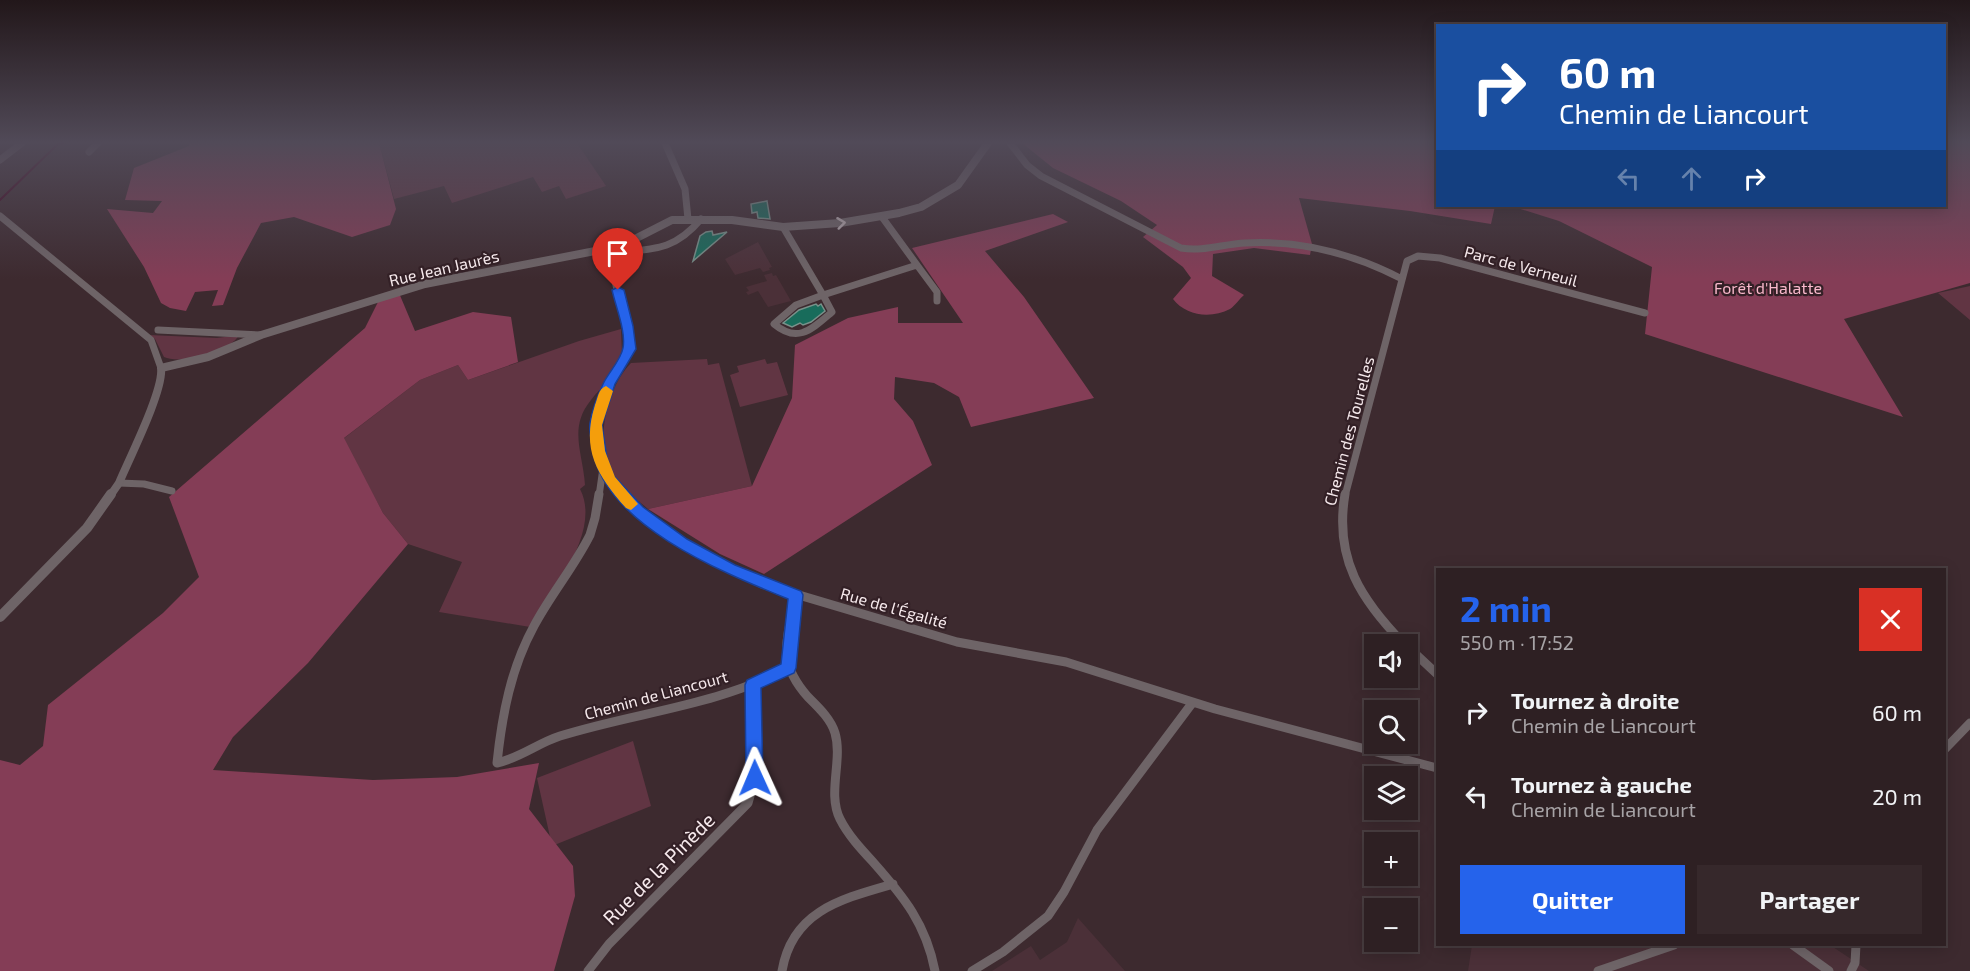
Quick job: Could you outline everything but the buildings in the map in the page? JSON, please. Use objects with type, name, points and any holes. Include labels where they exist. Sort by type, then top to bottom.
[{"type":"street","points":[[685,188],[690,205],[688,219]]},
{"type":"street","name":"Rue Jean Jaurès","points":[[161,368],[208,357],[261,335],[425,284],[575,253],[621,249],[663,223],[701,219],[756,221],[783,227],[829,224],[882,217],[921,207],[954,188]]},
{"type":"street","points":[[1065,188],[1174,245],[1187,249],[1241,243],[1280,243],[1348,257],[1373,265],[1402,279]]},
{"type":"street","points":[[0,216],[151,340],[162,375],[119,483],[87,528],[0,617]]},
{"type":"street","points":[[882,217],[937,292],[937,301]]},
{"type":"street","points":[[621,249],[673,245],[691,232],[701,219]]},
{"type":"street","points":[[783,227],[824,295],[832,312],[820,322],[795,335],[787,334],[774,324],[778,317],[812,296],[824,295],[917,265]]},
{"type":"street","name":"Rue de l'Égalité","points":[[621,249],[615,277],[630,349],[609,384],[597,417],[596,433],[603,468],[621,494],[670,536],[725,567],[796,595],[957,642],[1066,662],[1193,702],[1436,768]]},
{"type":"street","name":"Parc de Verneuil","points":[[1402,279],[1407,261],[1418,256],[1433,257],[1645,313]]},
{"type":"street","name":"Chemin des Tourelles","points":[[1395,634],[1359,590],[1345,555],[1341,528],[1346,495],[1402,279]]},
{"type":"street","points":[[158,330],[261,335]]},
{"type":"street","name":"Chemin de Liancourt","points":[[603,468],[599,484],[598,509],[590,536],[533,627],[507,696],[501,717],[496,763],[513,760],[557,737],[700,702],[753,685],[788,668]]},
{"type":"street","points":[[119,483],[144,484],[172,491]]},
{"type":"street","points":[[796,595],[788,668],[833,729],[836,743],[836,797],[839,817],[915,913],[926,932],[932,949],[935,971]]},
{"type":"street","name":"Chemin des Tourelles","points":[[1418,657],[1436,673]]},
{"type":"street","name":"Rue de la Pinède","points":[[588,971],[609,945],[748,803],[755,778],[753,685]]},
{"type":"street","points":[[972,971],[1003,952],[1048,916],[1064,892],[1096,830],[1193,702]]},
{"type":"street","points":[[1946,748],[1970,723]]},
{"type":"street","points":[[782,971],[788,946],[797,931],[810,918],[846,898],[893,884]]},
{"type":"street","points":[[1598,971],[1671,946]]},
{"type":"street","points":[[1794,946],[1829,971]]},
{"type":"street","points":[[1851,971],[1855,963],[1856,946]]},
{"type":"shaded area","points":[[391,188],[435,188],[394,199]]},
{"type":"shaded area","points":[[445,188],[498,188],[452,203]]},
{"type":"shaded area","points":[[540,188],[552,188],[542,192]]},
{"type":"shaded area","points":[[560,188],[599,188],[566,199]]},
{"type":"shaded area","points":[[758,242],[772,267],[769,268],[770,270],[763,272],[760,268],[735,275],[725,259]]},
{"type":"shaded area","points":[[772,273],[773,276],[776,275],[791,301],[768,307],[758,291],[748,295],[746,292],[749,291],[746,287],[767,281],[764,275]]},
{"type":"shaded area","points":[[1970,286],[1970,320],[1938,293]]},
{"type":"shaded area","points":[[621,329],[622,353],[605,387],[591,400],[580,421],[578,431],[585,485],[580,489],[585,506],[585,523],[572,561],[550,597],[530,627],[439,612],[462,562],[408,544],[383,513],[343,439],[420,380],[458,365],[468,380],[579,341]]},
{"type":"shaded area","points":[[149,335],[217,338],[239,335],[226,347],[216,352],[193,358],[172,359],[164,357],[155,339]]},
{"type":"shaded area","points":[[707,359],[708,365],[719,363],[752,486],[648,509],[619,483],[607,459],[604,430],[615,386],[631,363]]},
{"type":"shaded area","points":[[765,359],[767,364],[777,362],[788,395],[740,407],[730,375],[739,372],[737,366]]},
{"type":"shaded area","points":[[633,741],[651,806],[552,846],[537,778]]},
{"type":"shaded area","points":[[1078,918],[1125,971],[992,971],[1031,946],[1040,960],[1067,942]]},
{"type":"shaded area","points":[[1472,946],[1832,946],[1869,971],[1468,971]]},
{"type":"green space","points":[[128,188],[391,188],[396,209],[390,225],[352,237],[294,217],[261,223],[237,268],[223,305],[212,306],[218,290],[195,292],[186,311],[170,308],[161,303],[144,267],[107,209],[153,213],[162,201],[125,200]]},
{"type":"green space","points":[[1095,188],[1436,188],[1436,207],[1495,207],[1491,224],[1410,211],[1299,198],[1312,244],[1310,255],[1254,248],[1213,254],[1212,276],[1244,295],[1230,309],[1207,315],[1185,309],[1173,299],[1191,278],[1183,267],[1143,237],[1157,225],[1121,201]]},
{"type":"green space","name":"Forêt d'Halatte","points":[[1946,188],[1970,188],[1970,283],[1844,319],[1903,417],[1645,334],[1652,267],[1559,221],[1514,207],[1946,207]]},
{"type":"green space","points":[[1053,214],[1068,222],[985,251],[1024,297],[1094,398],[971,427],[959,397],[934,383],[895,377],[894,399],[913,421],[932,465],[764,574],[720,554],[648,509],[752,486],[792,398],[795,345],[848,318],[898,307],[898,323],[963,323],[912,248]]},
{"type":"green space","points":[[399,293],[415,331],[473,312],[511,317],[518,362],[468,380],[458,365],[420,380],[344,438],[383,513],[408,544],[308,663],[233,737],[213,770],[373,780],[457,777],[539,763],[529,809],[573,866],[575,896],[554,971],[0,971],[0,760],[20,765],[43,746],[48,705],[163,613],[199,577],[169,497],[365,328],[378,302]]},
{"type":"waterway","points":[[0,200],[12,188]]},
{"type":"slow traffic","points":[[606,391],[597,417],[598,451],[609,479],[631,504]]},
{"type":"route","points":[[618,290],[630,349],[625,361],[609,384],[596,425],[600,458],[609,479],[638,511],[682,543],[762,584],[796,595],[788,668],[753,685],[755,778]]}]
